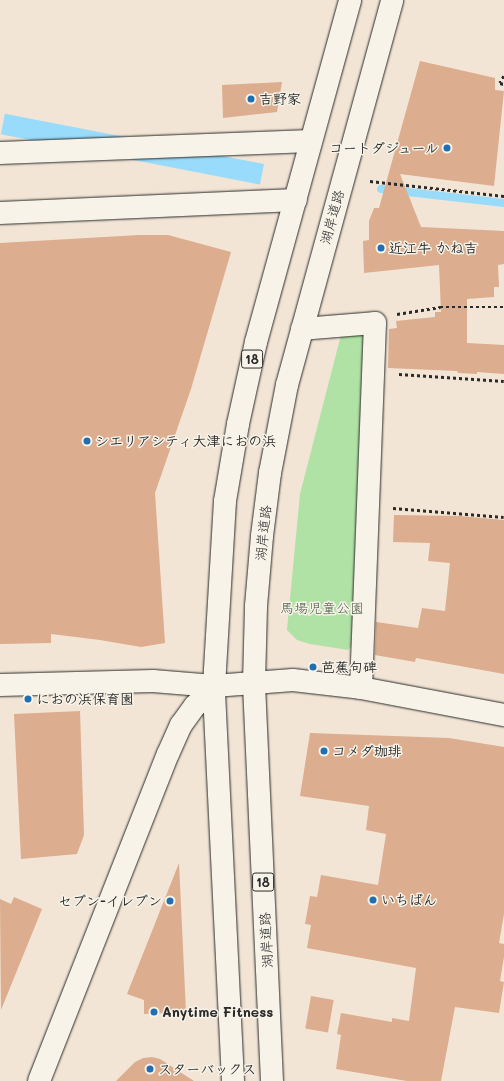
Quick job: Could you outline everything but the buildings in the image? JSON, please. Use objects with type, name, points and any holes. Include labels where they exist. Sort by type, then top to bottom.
[{"type":"main road","name":"18","points":[[233,1081],[214,686],[220,556],[225,501],[238,424],[256,342],[350,0]]},
{"type":"main road","name":"湖岸道路","points":[[272,1081],[254,683],[256,606],[262,536],[269,481],[287,385],[392,0]]},
{"type":"main road","points":[[0,153],[311,141]]},
{"type":"main road","points":[[0,213],[296,200]]},
{"type":"main road","points":[[302,329],[375,323],[361,688]]},
{"type":"main road","points":[[0,685],[132,680],[214,686],[293,680],[361,688],[504,715]]},
{"type":"main road","points":[[38,1081],[168,754],[181,726],[195,706],[214,686]]},
{"type":"path","points":[[504,76],[500,84],[504,84]]},
{"type":"path","points":[[370,181],[504,196]]},
{"type":"path","points":[[375,323],[384,316],[440,307],[504,307]]},
{"type":"path","points":[[373,373],[504,381]]},
{"type":"path","points":[[368,506],[504,517]]},
{"type":"green space","name":"馬場児童公園","points":[[369,330],[354,643],[348,650],[310,644],[297,640],[287,630],[300,494],[341,335]]},
{"type":"water","points":[[5,114],[264,164],[260,185],[1,134]]},
{"type":"waterway","points":[[381,189],[504,203]]},
{"type":"place","name":"吉野家","points":[[251,99]]},
{"type":"place","name":"コートダジュール","points":[[447,148]]},
{"type":"place","name":"近江牛 かね吉","points":[[381,248]]},
{"type":"place","name":"シエリアシティ大津におの浜","points":[[87,441]]},
{"type":"place","name":"芭蕉句碑","points":[[313,667]]},
{"type":"place","name":"におの浜保育園","points":[[28,699]]},
{"type":"place","name":"コメダ珈琲","points":[[324,751]]},
{"type":"place","name":"いちばん","points":[[373,900]]},
{"type":"place","name":"セブン-イレブン","points":[[170,901]]},
{"type":"place","name":"Anytime Fitness","points":[[154,1012]]},
{"type":"place","name":"スターバックス","points":[[150,1069]]}]
